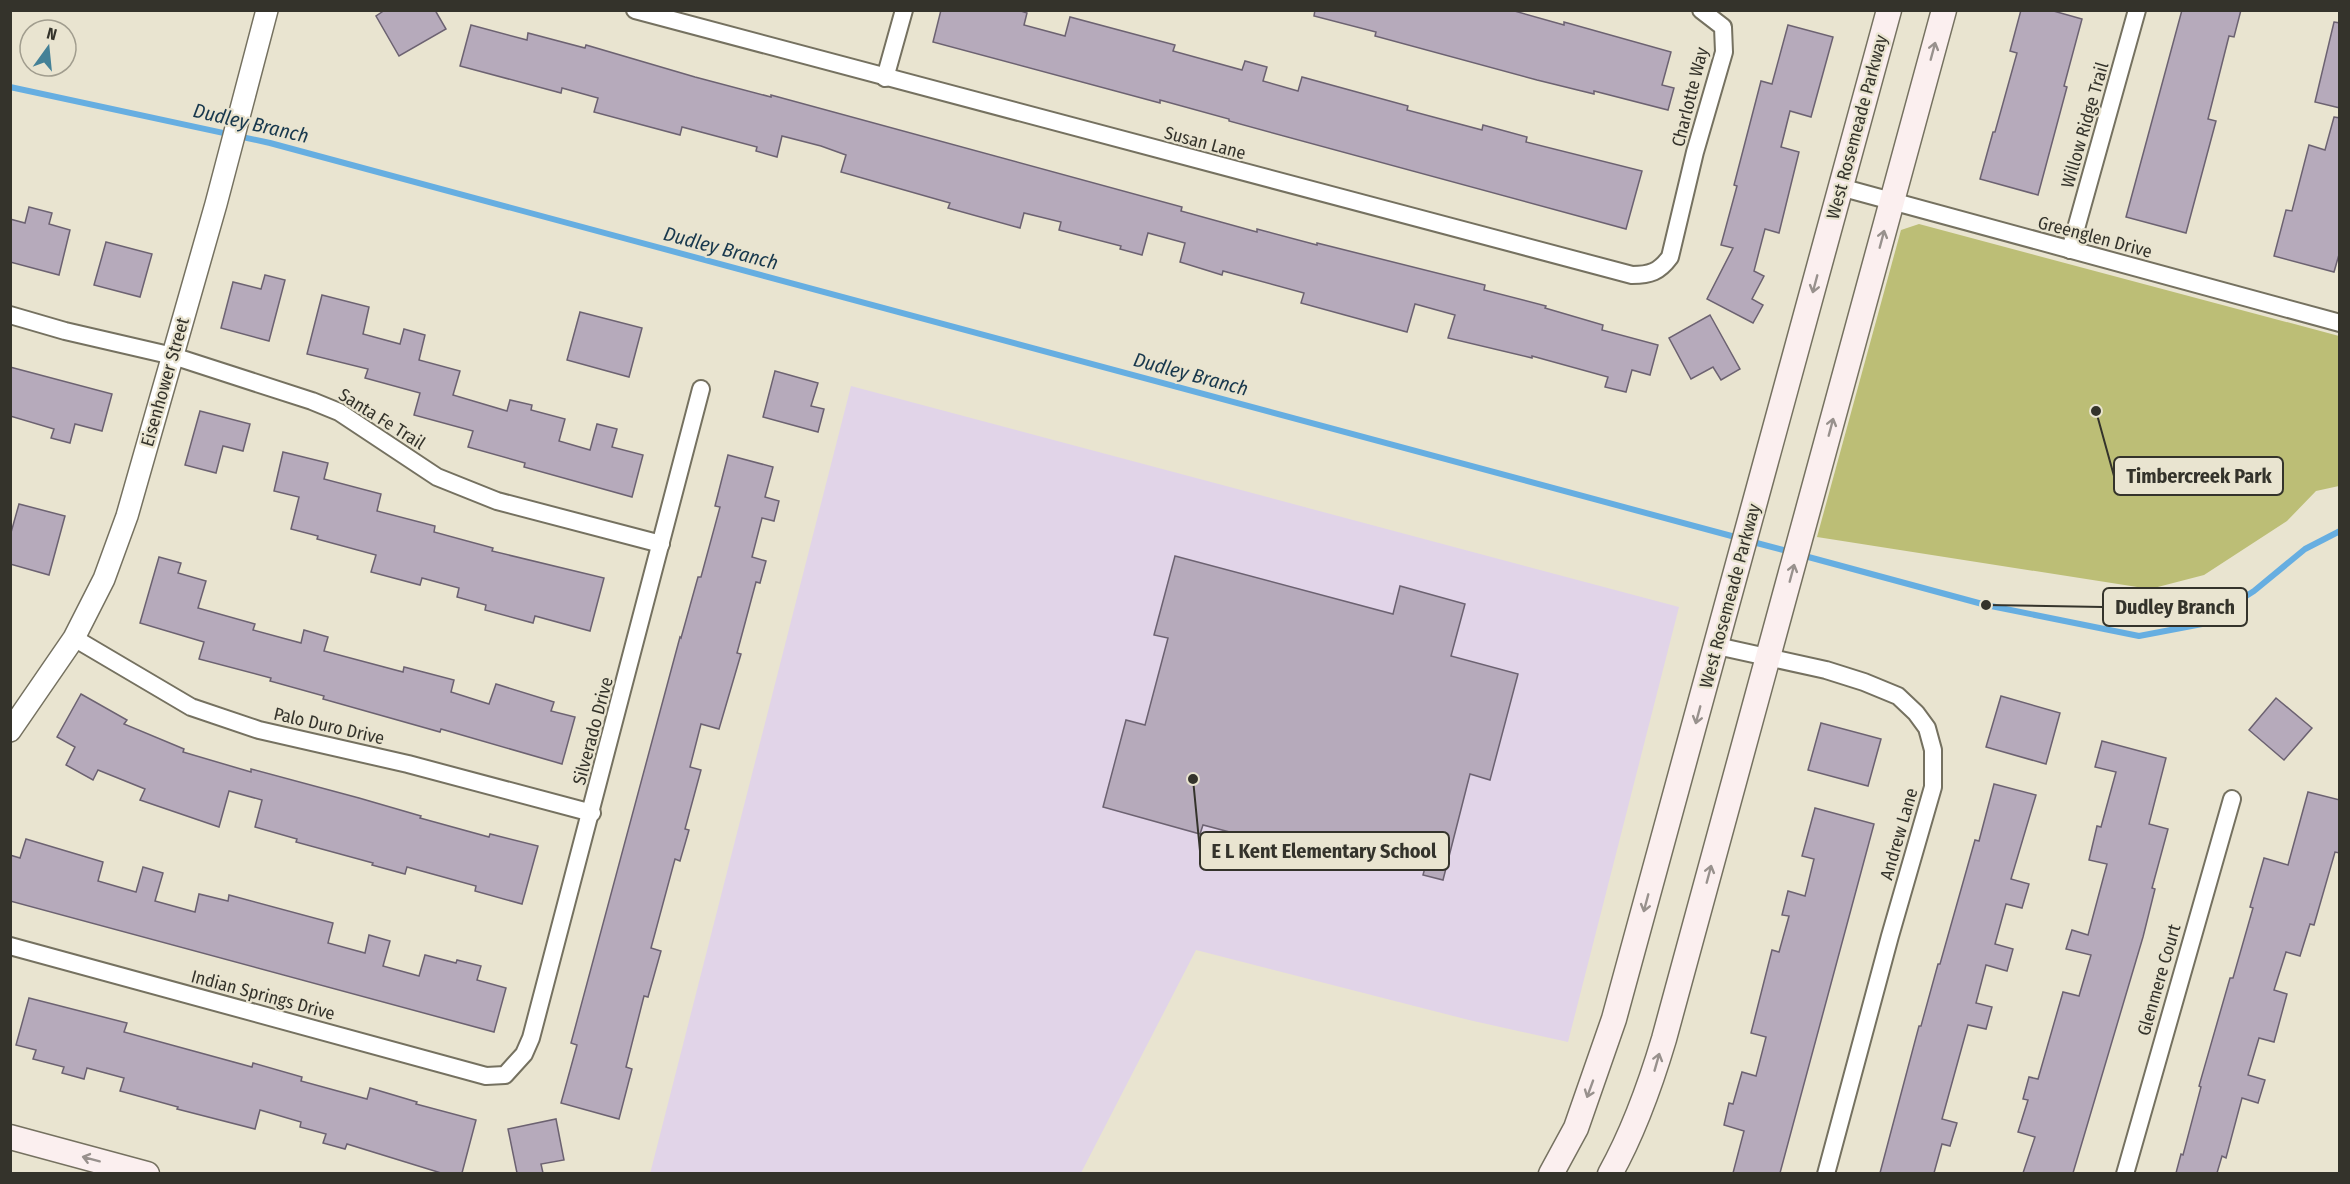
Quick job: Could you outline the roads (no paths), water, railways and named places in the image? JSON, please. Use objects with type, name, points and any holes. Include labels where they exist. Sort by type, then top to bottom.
[{"type":"main road","name":"West Rosemeade Parkway","points":[[1551,1173],[1576,1128],[1609,1038],[1889,10]]},
{"type":"main road","points":[[1610,1173],[1649,1090],[1944,10]]},
{"type":"main road","points":[[10,1137],[147,1173]]},
{"type":"street","name":"Eisenhower Street","points":[[10,731],[74,638],[104,579],[127,516],[216,204],[267,10]]},
{"type":"street","name":"Susan Lane","points":[[635,10],[1632,275],[1651,274],[1663,267],[1670,257],[1693,168]]},
{"type":"street","points":[[885,78],[904,10]]},
{"type":"street","name":"Charlotte Way","points":[[1693,168],[1695,152],[1724,52],[1723,27],[1701,10]]},
{"type":"street","name":"Willow Ridge Trail","points":[[2070,250],[2137,10]]},
{"type":"street","name":"Greenglen Drive","points":[[1840,187],[2340,323]]},
{"type":"street","name":"Santa Fe Trail","points":[[10,315],[65,331],[172,356],[339,412],[436,477],[497,501],[661,544]]},
{"type":"street","name":"Silverado Drive","points":[[505,1075],[524,1054],[531,1038],[592,813],[701,389]]},
{"type":"street","name":"Palo Duro Drive","points":[[74,638],[190,707],[259,730],[408,764],[592,813]]},
{"type":"street","name":"Andrew Lane","points":[[1717,646],[1768,656],[1864,682],[1898,696],[1916,713],[1927,728],[1933,750],[1933,787],[1826,1173]]},
{"type":"street","name":"Glenmere Court","points":[[2125,1173],[2232,799]]},
{"type":"street","name":"Indian Springs Drive","points":[[10,946],[486,1076],[505,1075]]},
{"type":"waterway","name":"Dudley Branch","points":[[10,87],[270,143],[1739,538]]},
{"type":"waterway","name":"Dudley Branch","points":[[1801,555],[1986,605],[2139,636],[2202,624],[2254,591],[2305,549],[2340,531]]},
{"type":"waterway","name":"Dudley Branch","points":[[1749,541],[1791,552]]},
{"type":"place","name":"Timbercreek Park","points":[[2096,411]]},
{"type":"place","name":"Dudley Branch","points":[[1986,605]]},
{"type":"place","name":"E L Kent Elementary School","points":[[1193,779]]}]
